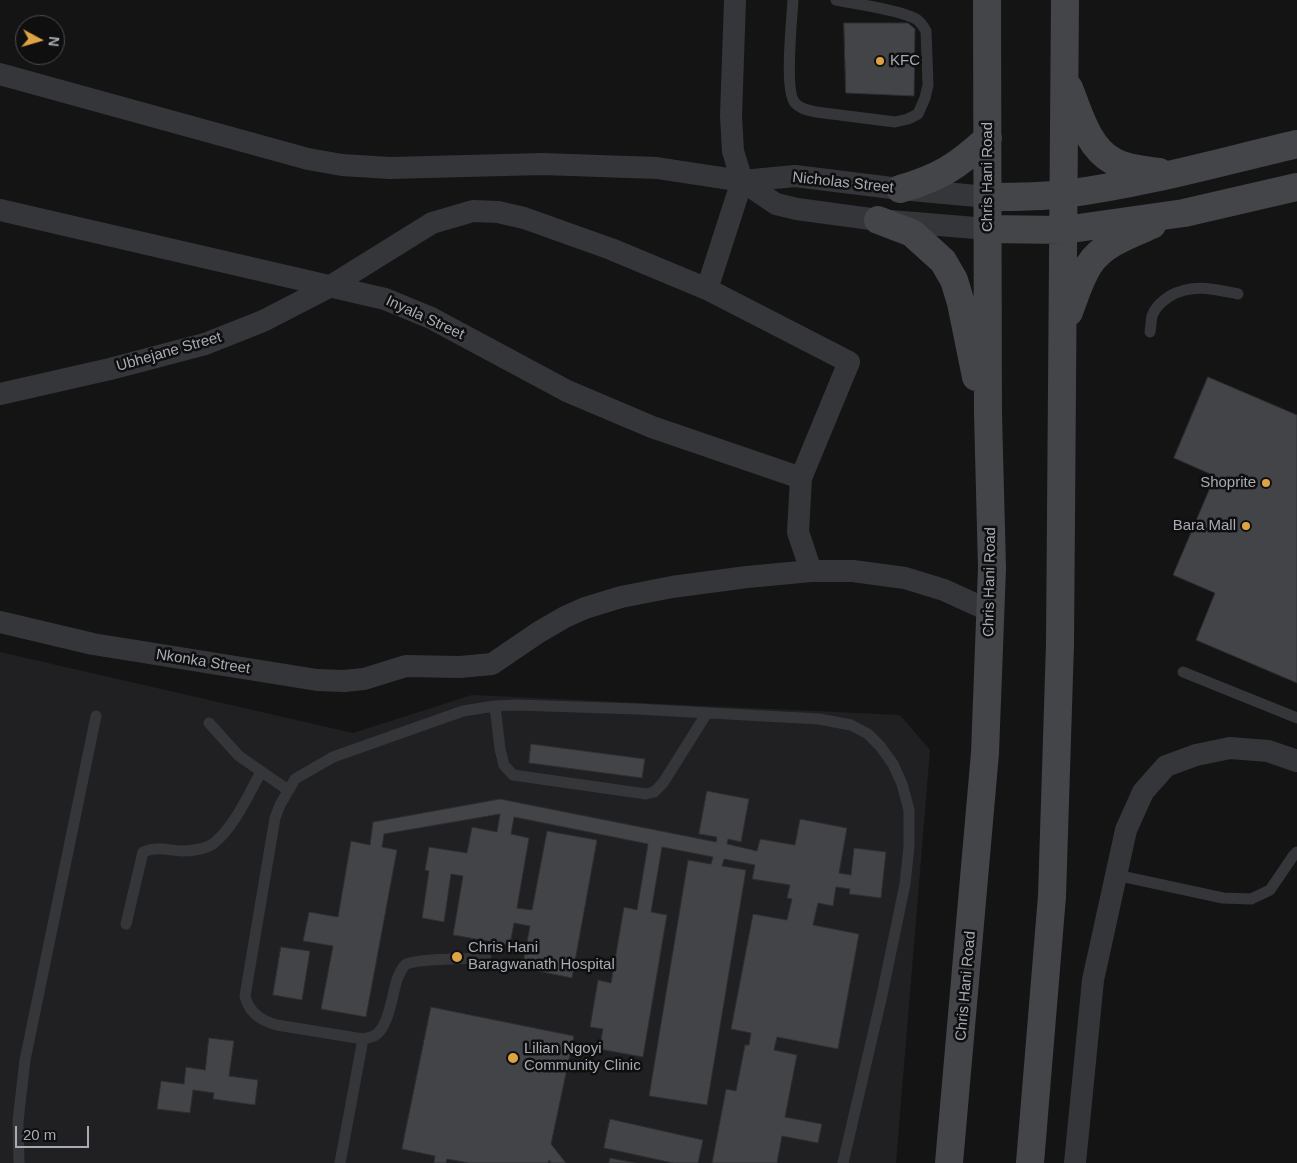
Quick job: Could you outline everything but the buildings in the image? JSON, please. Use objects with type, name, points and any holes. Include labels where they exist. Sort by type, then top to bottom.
[{"type":"main road","points":[[1030,1163],[1052,886],[1060,644],[1066,0]]},
{"type":"main road","name":"Chris Hani Road","points":[[949,1163],[985,752],[992,568],[988,414],[986,1]]},
{"type":"main road","points":[[1065,80],[1089,134],[1099,150],[1113,161],[1127,166],[1171,173]]},
{"type":"main road","points":[[900,189],[936,176],[962,162],[988,138]]},
{"type":"main road","name":"Nicholas Street","points":[[988,197],[1033,197],[1105,188],[1297,144]]},
{"type":"main road","name":"Nicholas Street","points":[[988,229],[1064,230],[1184,213],[1297,187]]},
{"type":"main road","points":[[1062,331],[1080,281],[1090,263],[1109,246],[1133,233],[1184,213]]},
{"type":"main road","points":[[878,220],[912,233],[943,261],[954,280],[961,303],[975,372],[988,414]]},
{"type":"street","points":[[707,289],[742,180],[736,166],[733,151],[731,116],[735,0]]},
{"type":"street","points":[[0,74],[308,159],[342,165],[390,168],[542,164],[657,168],[742,180]]},
{"type":"street","name":"Nicholas Street","points":[[742,180],[795,176],[900,189],[988,197]]},
{"type":"street","name":"Nicholas Street","points":[[742,180],[776,204],[878,220],[988,229]]},
{"type":"street","name":"Inyala Street","points":[[0,210],[384,299],[431,318],[567,391],[652,427],[801,478]]},
{"type":"street","name":"Ubhejane Street","points":[[0,394],[110,369],[205,344],[262,322],[329,287],[432,223],[473,211],[498,212],[524,218],[611,249],[707,289],[849,362],[801,478]]},
{"type":"street","points":[[801,478],[798,532],[811,571]]},
{"type":"street","name":"Nkonka Street","points":[[0,622],[93,644],[317,680],[344,681],[364,679],[406,666],[460,667],[492,664],[564,617],[585,608],[621,597],[686,585],[811,571],[853,571],[905,578],[944,590],[990,611]]},
{"type":"street","points":[[1075,1163],[1092,980],[1126,830],[1143,792],[1166,766],[1196,755],[1230,748],[1268,752],[1297,761]]},
{"type":"lane","points":[[793,0],[789,83],[791,98],[796,105],[816,112],[895,122],[908,120],[918,114],[928,85],[926,30],[922,24],[914,18],[903,14],[836,0]]},
{"type":"lane","points":[[1150,332],[1152,316],[1160,302],[1177,292],[1191,288],[1208,288],[1238,294]]},
{"type":"lane","points":[[1183,672],[1297,718]]},
{"type":"lane","points":[[495,706],[500,749],[504,765],[513,775],[646,794],[654,792],[664,782],[707,713]]},
{"type":"lane","points":[[486,958],[412,962],[404,966],[399,973],[381,1030],[374,1036],[363,1039],[269,1023],[253,1013],[248,1006],[246,996],[271,839],[275,818],[295,779],[334,758],[463,711],[495,706],[618,708],[818,719],[851,726],[868,734],[880,746],[893,764],[902,784],[909,810],[909,847],[905,884],[882,995],[843,1163]]},
{"type":"lane","points":[[19,1163],[18,1121],[25,1060],[96,716]]},
{"type":"lane","points":[[209,723],[239,756],[288,790]]},
{"type":"lane","points":[[126,924],[143,852],[160,848],[181,851],[214,844],[234,820],[261,772]]},
{"type":"lane","points":[[1116,875],[1223,898],[1251,899],[1270,890],[1297,852]]},
{"type":"lane","points":[[340,1163],[363,1039]]},
{"type":"shaded area","name":"Chris Hani Baragwanath Hospital","points":[[0,652],[353,733],[472,695],[900,715],[930,750],[896,1163],[0,1163]]},
{"type":"place","name":"KFC","points":[[880,61]]},
{"type":"place","name":"Shoprite","points":[[1266,483]]},
{"type":"place","name":"Bara Mall","points":[[1246,526]]},
{"type":"place","name":"Chris Hani Baragwanath Hospital","points":[[457,957]]},
{"type":"place","name":"Lilian Ngoyi Community Clinic","points":[[513,1058]]}]
